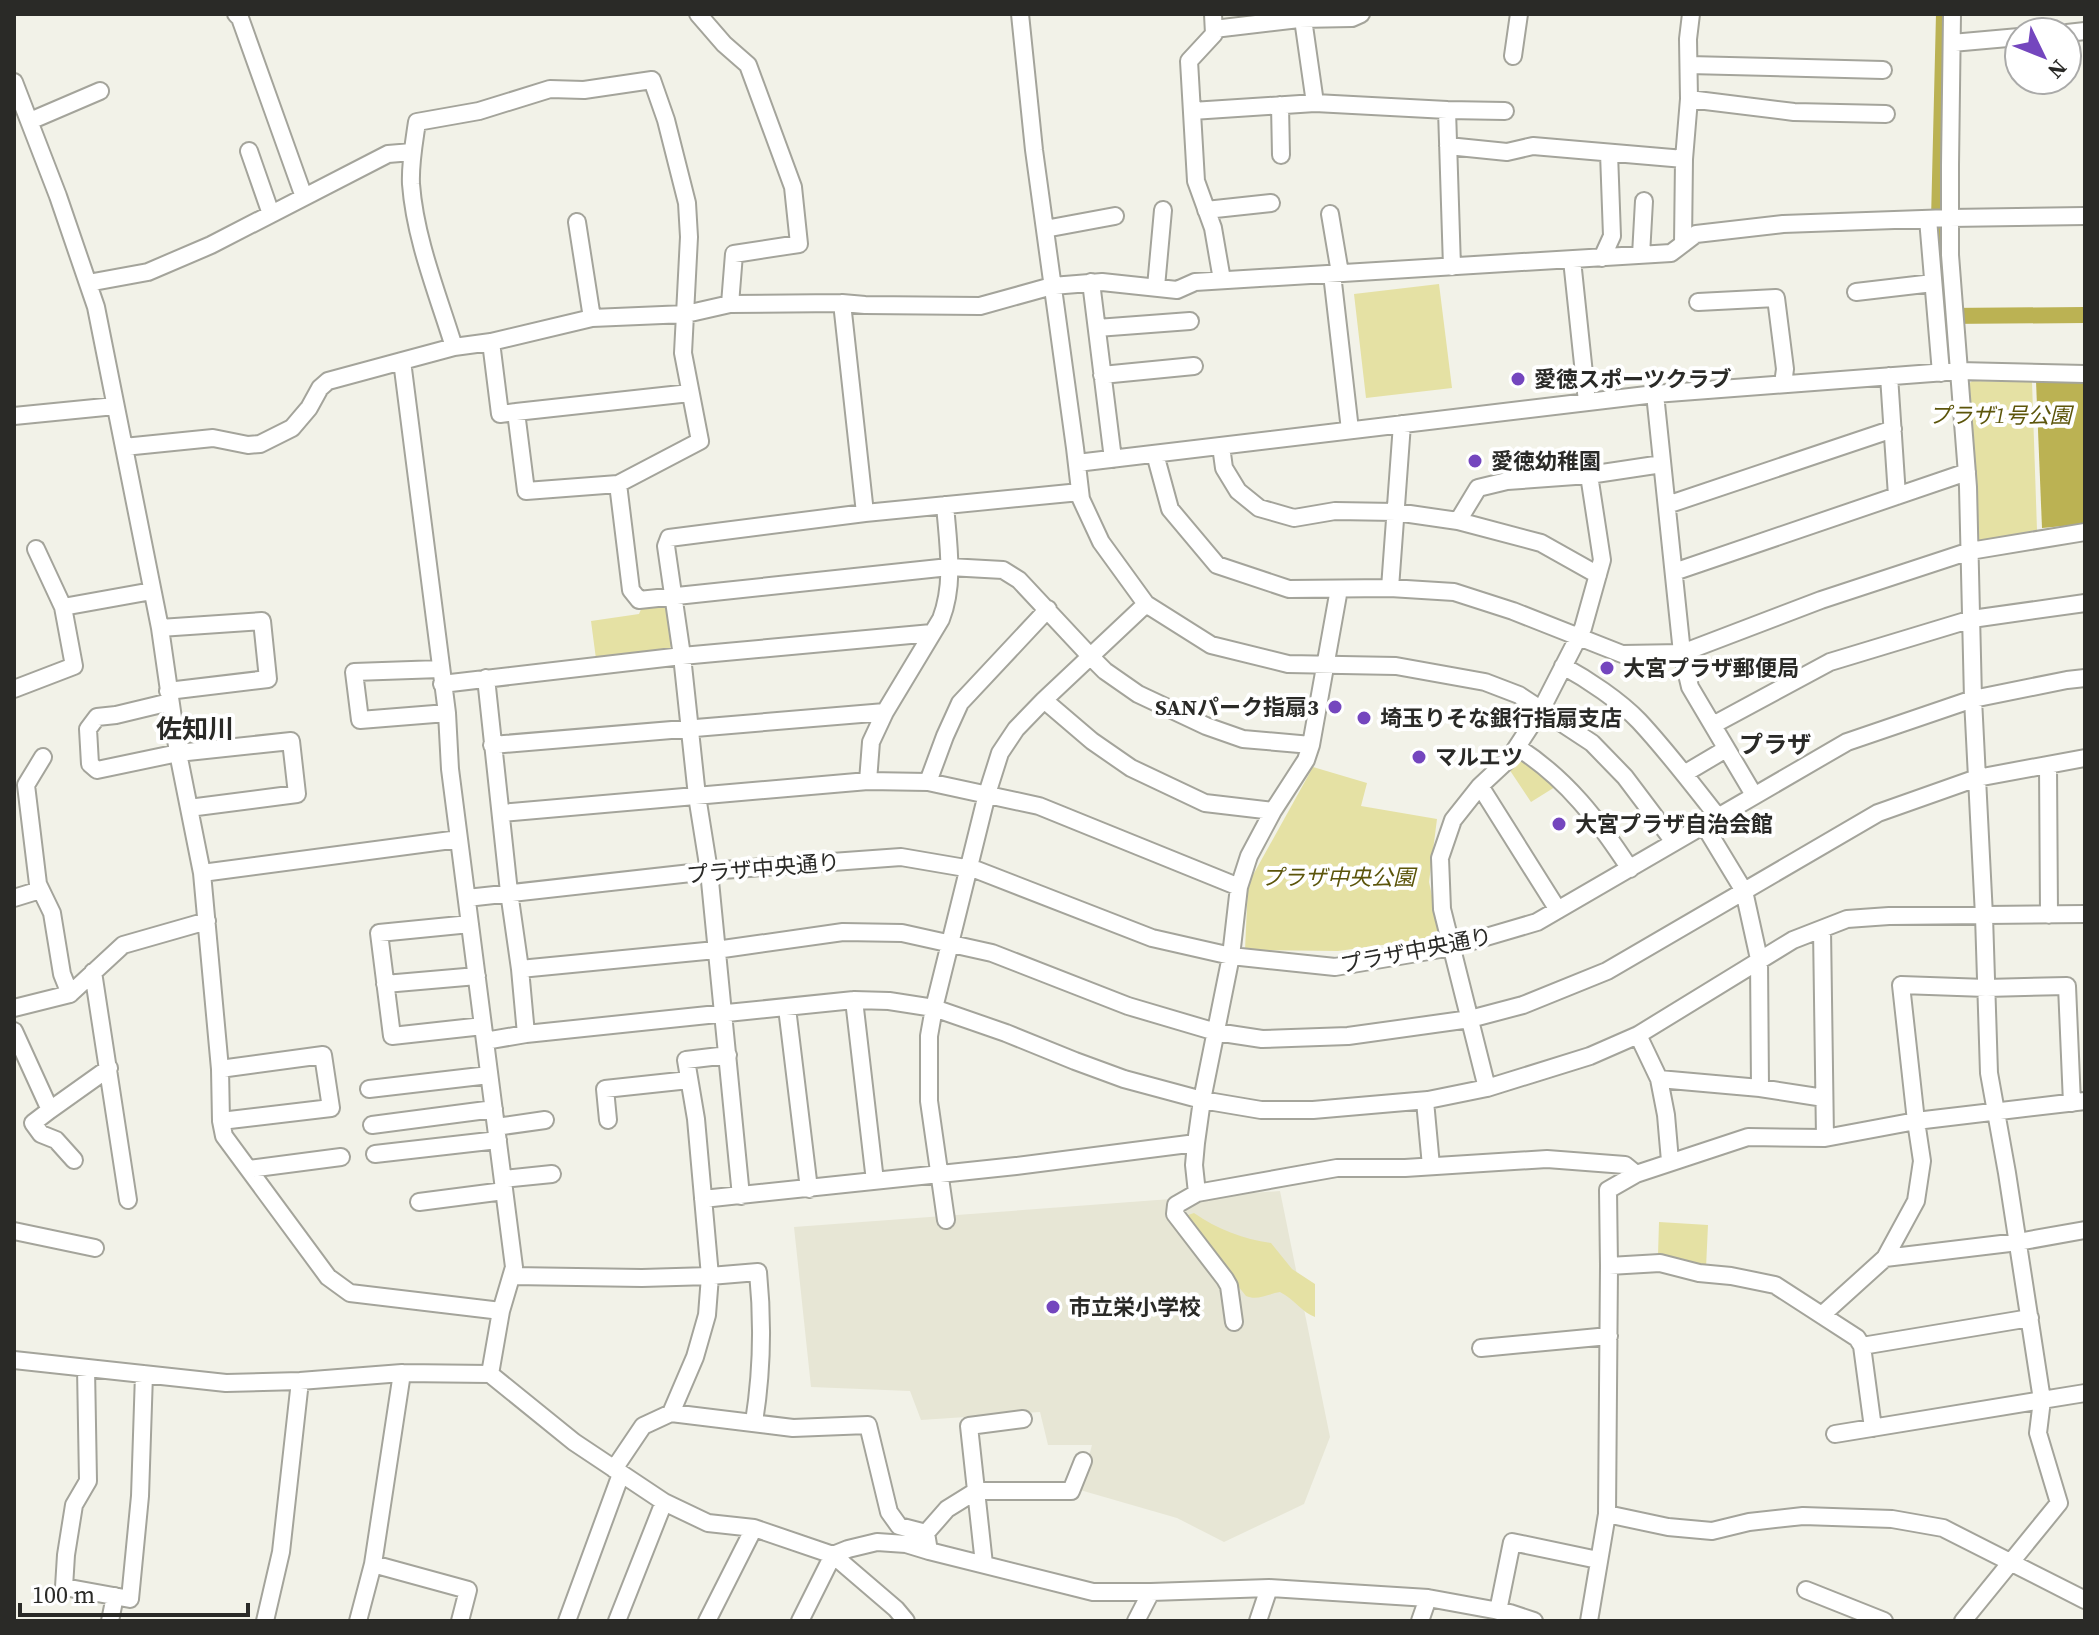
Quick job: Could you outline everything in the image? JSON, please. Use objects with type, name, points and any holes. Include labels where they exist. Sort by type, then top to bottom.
[{"type":"street","points":[[236,14],[304,197]]},
{"type":"street","points":[[698,14],[724,44],[748,65],[793,187],[799,244],[734,254],[730,304]]},
{"type":"street","points":[[1020,14],[1034,150],[1081,499],[1101,542],[1146,604],[1211,645],[1288,664],[1396,666],[1485,682],[1519,695],[1592,743],[1625,777],[1674,842]]},
{"type":"street","points":[[1222,280],[1213,228],[1196,181],[1189,61],[1214,34],[1213,22],[1352,18],[1361,14]]},
{"type":"street","points":[[1513,56],[1519,14]]},
{"type":"street","points":[[1683,244],[1691,14]]},
{"type":"street","points":[[1952,14],[1950,255],[1967,472],[1989,1073],[2042,1400],[2038,1433],[2059,1503],[1963,1621]]},
{"type":"street","points":[[1300,18],[1315,103]]},
{"type":"street","points":[[1952,43],[2003,38]]},
{"type":"street","points":[[1689,65],[1883,70]]},
{"type":"street","points":[[454,347],[420,238],[411,185],[417,122],[479,111],[550,89],[584,90],[652,80],[666,120],[687,203],[689,237],[683,353],[700,441],[618,484],[526,491],[516,412]]},
{"type":"street","points":[[14,82],[96,307],[124,447],[160,628],[178,753],[202,873],[224,1136],[328,1277],[350,1293],[501,1311]]},
{"type":"street","points":[[30,121],[100,91]]},
{"type":"street","points":[[1689,99],[1794,112],[1886,114]]},
{"type":"street","points":[[1192,111],[1315,103],[1505,111]]},
{"type":"street","points":[[1280,105],[1281,155]]},
{"type":"street","points":[[1447,110],[1452,267]]},
{"type":"street","points":[[1448,146],[1507,152],[1533,146],[1684,159]]},
{"type":"street","points":[[249,151],[271,214]]},
{"type":"street","points":[[88,283],[148,272],[211,245],[388,154],[412,152]]},
{"type":"street","points":[[1602,258],[1612,236],[1609,153]]},
{"type":"street","points":[[1641,255],[1644,201]]},
{"type":"street","points":[[1206,210],[1271,203]]},
{"type":"street","points":[[1156,287],[1163,210]]},
{"type":"street","points":[[1330,214],[1350,430]]},
{"type":"street","points":[[1045,229],[1115,216]]},
{"type":"street","points":[[124,447],[213,438],[248,445],[260,444],[292,428],[328,381],[454,347],[491,342],[592,318],[686,314],[730,304],[980,306],[1052,286],[1091,282],[1177,290],[1195,282],[1671,253],[1696,234],[1783,224],[2085,216]]},
{"type":"street","points":[[1928,219],[1941,373]]},
{"type":"street","points":[[577,222],[592,318]]},
{"type":"street","points":[[1572,260],[1587,402]]},
{"type":"street","points":[[1091,282],[1113,459]]},
{"type":"street","points":[[1856,292],[1933,283]]},
{"type":"street","points":[[1698,302],[1776,298],[1785,369],[1783,384]]},
{"type":"street","points":[[842,303],[865,513]]},
{"type":"street","points":[[1097,328],[1190,321]]},
{"type":"street","points":[[491,342],[500,414],[690,393]]},
{"type":"street","points":[[402,361],[447,713],[450,769],[514,1267],[501,1311],[490,1374]]},
{"type":"street","points":[[1102,375],[1194,366]]},
{"type":"street","points":[[1077,463],[1655,394],[1712,382],[1783,384],[1959,371],[2085,374]]},
{"type":"street","points":[[1889,376],[1897,496]]},
{"type":"street","points":[[1655,394],[1682,653],[1690,687],[1754,795]]},
{"type":"street","points":[[14,416],[115,406]]},
{"type":"street","points":[[1390,588],[1402,424]]},
{"type":"street","points":[[1667,505],[1893,429]]},
{"type":"street","points":[[1221,446],[1224,468],[1238,491],[1259,508],[1294,518],[1335,511],[1396,512],[1458,521],[1541,543],[1598,575]]},
{"type":"street","points":[[1155,454],[1170,509],[1217,565],[1289,589],[1390,588],[1454,592],[1513,611],[1622,654],[1682,653],[1821,600],[1970,551],[2085,532]]},
{"type":"street","points":[[1458,521],[1478,488],[1507,481],[1589,475],[1662,464]]},
{"type":"street","points":[[1674,572],[1967,472]]},
{"type":"street","points":[[1487,1088],[1442,909],[1440,858],[1453,820],[1480,786],[1509,759],[1541,710],[1583,628],[1602,560],[1589,475]]},
{"type":"street","points":[[618,484],[631,590],[639,600],[949,567],[1003,570],[1019,580],[1105,671],[1138,694],[1206,726],[1243,739],[1311,745]]},
{"type":"street","points":[[741,1196],[709,871],[666,546],[669,538],[865,513],[1080,492]]},
{"type":"street","points":[[868,781],[871,742],[948,602],[945,505]]},
{"type":"street","points":[[14,689],[74,666],[63,607],[36,549]]},
{"type":"street","points":[[1197,1193],[1194,1165],[1196,1143],[1231,956],[1239,887],[1249,856],[1306,760],[1339,589]]},
{"type":"street","points":[[63,607],[152,591]]},
{"type":"street","points":[[1713,725],[1830,662],[1972,619],[2085,603]]},
{"type":"street","points":[[946,1220],[929,1101],[929,1036],[987,794],[1000,753],[1016,729],[1044,700],[1146,604]]},
{"type":"street","points":[[928,782],[960,703],[1048,609]]},
{"type":"street","points":[[160,628],[262,621],[268,679],[169,696],[116,715],[97,717],[88,729],[90,764],[97,770],[178,753],[291,741],[297,794],[189,808]]},
{"type":"street","points":[[447,713],[360,720],[354,672],[486,678],[932,633]]},
{"type":"street","points":[[1563,666],[1636,718],[1684,774],[1711,821],[1744,891],[1759,959],[1760,1088]]},
{"type":"street","points":[[486,678],[526,1034]]},
{"type":"street","name":"プラザ中央通り","points":[[467,898],[709,871],[901,857],[970,869],[1152,938],[1231,956],[1335,967],[1452,947],[1537,922],[1847,742],[1973,699],[2085,678]]},
{"type":"street","points":[[1044,700],[1092,741],[1131,768],[1205,803],[1273,811]]},
{"type":"street","points":[[492,745],[885,712]]},
{"type":"street","points":[[1517,747],[1568,787],[1600,823],[1630,869]]},
{"type":"street","points":[[1684,774],[1726,749]]},
{"type":"street","points":[[43,757],[20,782],[38,884],[52,913],[62,974],[70,994]]},
{"type":"street","points":[[520,969],[717,950],[843,932],[902,933],[992,953],[1128,1006],[1216,1032],[1262,1039],[1348,1036],[1470,1019],[1523,1005],[1607,971],[1878,813],[1977,778],[2085,758]]},
{"type":"street","points":[[2048,765],[2049,915]]},
{"type":"street","points":[[501,813],[868,781],[928,782],[1039,806],[1239,887]]},
{"type":"street","points":[[1480,786],[1558,910]]},
{"type":"street","points":[[202,873],[459,839]]},
{"type":"street","points":[[14,898],[40,890]]},
{"type":"street","points":[[470,924],[379,933],[392,1036],[526,1034],[854,1000],[889,1001],[934,1008],[1124,1079],[1202,1100],[1261,1110],[1313,1110],[1425,1101],[1487,1088],[1590,1056],[1638,1035],[1793,940],[1847,919],[2085,914]]},
{"type":"street","points":[[14,1008],[70,994],[123,945],[207,921]]},
{"type":"street","points":[[1822,929],[1825,1138]]},
{"type":"street","points":[[93,972],[128,1200]]},
{"type":"street","points":[[385,984],[477,976]]},
{"type":"street","points":[[1589,1621],[1607,1514],[1608,1190],[1636,1174],[1670,1161],[1748,1137],[1825,1138],[1916,1121],[2079,1102],[2067,986],[1986,988],[1901,985],[1916,1121],[1922,1161],[1916,1201],[1885,1258],[1823,1314]]},
{"type":"street","points":[[854,1000],[875,1181]]},
{"type":"street","points":[[787,1008],[809,1189]]},
{"type":"street","points":[[14,1031],[50,1110]]},
{"type":"street","points":[[1638,1035],[1659,1079],[1670,1161]]},
{"type":"street","points":[[220,1069],[323,1055],[331,1108],[221,1121]]},
{"type":"street","points":[[671,1413],[695,1357],[707,1315],[710,1276],[696,1119],[686,1060],[728,1055]]},
{"type":"street","points":[[74,1160],[56,1140],[41,1134],[33,1123],[109,1068]]},
{"type":"street","points":[[369,1089],[489,1075]]},
{"type":"street","points":[[1659,1079],[1760,1088],[1824,1098]]},
{"type":"street","points":[[608,1120],[605,1089],[689,1080]]},
{"type":"street","points":[[1425,1101],[1431,1166]]},
{"type":"street","points":[[372,1125],[494,1109]]},
{"type":"street","points":[[375,1154],[497,1134],[545,1120]]},
{"type":"street","points":[[703,1199],[1196,1143]]},
{"type":"street","points":[[249,1169],[341,1157]]},
{"type":"street","points":[[1234,1322],[1229,1286],[1175,1214],[1176,1205],[1197,1193],[1337,1168],[1547,1159],[1625,1165],[1636,1174]]},
{"type":"street","points":[[419,1202],[552,1174]]},
{"type":"street","points":[[1885,1258],[2018,1242],[2085,1230]]},
{"type":"street","points":[[14,1231],[95,1248]]},
{"type":"street","points":[[1609,1266],[1660,1263],[1699,1273],[1775,1285],[1823,1314],[1857,1338],[1862,1346],[1873,1428]]},
{"type":"street","points":[[512,1276],[642,1278],[758,1272],[760,1387],[754,1422]]},
{"type":"street","points":[[1862,1346],[2030,1318]]},
{"type":"street","points":[[1481,1348],[1609,1336]]},
{"type":"street","points":[[14,1360],[226,1383],[402,1373],[490,1374],[574,1442],[664,1502],[708,1523],[754,1528],[833,1555],[897,1617]]},
{"type":"street","points":[[86,1368],[88,1481],[74,1505],[64,1587],[130,1599],[140,1496],[144,1374]]},
{"type":"street","points":[[358,1621],[373,1564],[402,1373]]},
{"type":"street","points":[[265,1621],[281,1552],[300,1381]]},
{"type":"street","points":[[1835,1434],[2085,1393]]},
{"type":"street","points":[[567,1621],[618,1472],[643,1426],[671,1413],[793,1428],[868,1425],[889,1512],[899,1526],[926,1533]]},
{"type":"street","points":[[984,1564],[969,1426],[1023,1419]]},
{"type":"street","points":[[926,1533],[947,1509],[976,1491],[1071,1491],[1083,1461]]},
{"type":"street","points":[[617,1621],[664,1502]]},
{"type":"street","points":[[1607,1514],[1668,1527],[1712,1531],[1749,1522],[1803,1516],[1892,1519],[1943,1528],[2085,1600]]},
{"type":"street","points":[[707,1621],[754,1528]]},
{"type":"street","points":[[926,1533],[929,1551]]},
{"type":"street","points":[[800,1621],[833,1555],[877,1542],[906,1544],[1093,1592],[1269,1588],[1428,1598],[1534,1621]]},
{"type":"street","points":[[1498,1611],[1512,1542],[1598,1560]]},
{"type":"street","points":[[373,1564],[468,1590],[460,1621]]},
{"type":"street","points":[[1258,1621],[1269,1588]]},
{"type":"street","points":[[1806,1590],[1884,1621]]},
{"type":"street","points":[[1136,1621],[1151,1592]]},
{"type":"street","points":[[110,1621],[115,1596]]},
{"type":"street","points":[[1420,1621],[1428,1598]]},
{"type":"shaded area","points":[[2036,381],[2085,381],[2085,524],[2042,528]]},
{"type":"shaded area","name":"市立栄小学校","points":[[1280,1191],[1330,1437],[1304,1504],[1224,1542],[1177,1518],[1080,1490],[1092,1445],[1048,1445],[1040,1412],[921,1420],[910,1391],[811,1387],[794,1227]]},
{"type":"green space","points":[[1439,284],[1452,388],[1366,398],[1354,294]]},
{"type":"green space","name":"プラザ1号公園","points":[[1972,381],[2032,382],[2037,530],[1979,541],[1973,536],[1965,387]]},
{"type":"green space","points":[[662,604],[668,609],[669,651],[596,659],[591,621],[639,614],[642,607]]},
{"type":"green space","points":[[1524,761],[1555,787],[1531,802],[1509,769],[1514,763]]},
{"type":"green space","name":"プラザ中央公園","points":[[1313,767],[1367,783],[1361,806],[1437,819],[1429,882],[1441,937],[1338,951],[1245,950],[1248,884]]},
{"type":"green space","points":[[1194,1213],[1231,1232],[1271,1243],[1292,1269],[1315,1284],[1315,1317],[1280,1292],[1246,1296],[1186,1221],[1188,1215]]},
{"type":"green space","points":[[1659,1222],[1708,1225],[1706,1268],[1658,1255]]},
{"type":"waterway","points":[[1944,14],[1939,220],[1946,316],[2085,315]]},
{"type":"place","name":"愛徳スポーツクラブ","points":[[1518,379]]},
{"type":"place","name":"愛徳幼稚園","points":[[1475,461]]},
{"type":"place","name":"大宮プラザ郵便局","points":[[1607,668]]},
{"type":"place","name":"SANパーク指扇3","points":[[1335,707]]},
{"type":"place","name":"埼玉りそな銀行指扇支店","points":[[1364,718]]},
{"type":"place","name":"マルエツ","points":[[1419,757]]},
{"type":"place","name":"大宮プラザ自治会館","points":[[1559,824]]},
{"type":"place","name":"市立栄小学校","points":[[1053,1307]]},
{"type":"district","name":"佐知川","points":[[195,729]]},
{"type":"district","name":"プラザ","points":[[1775,744]]}]
